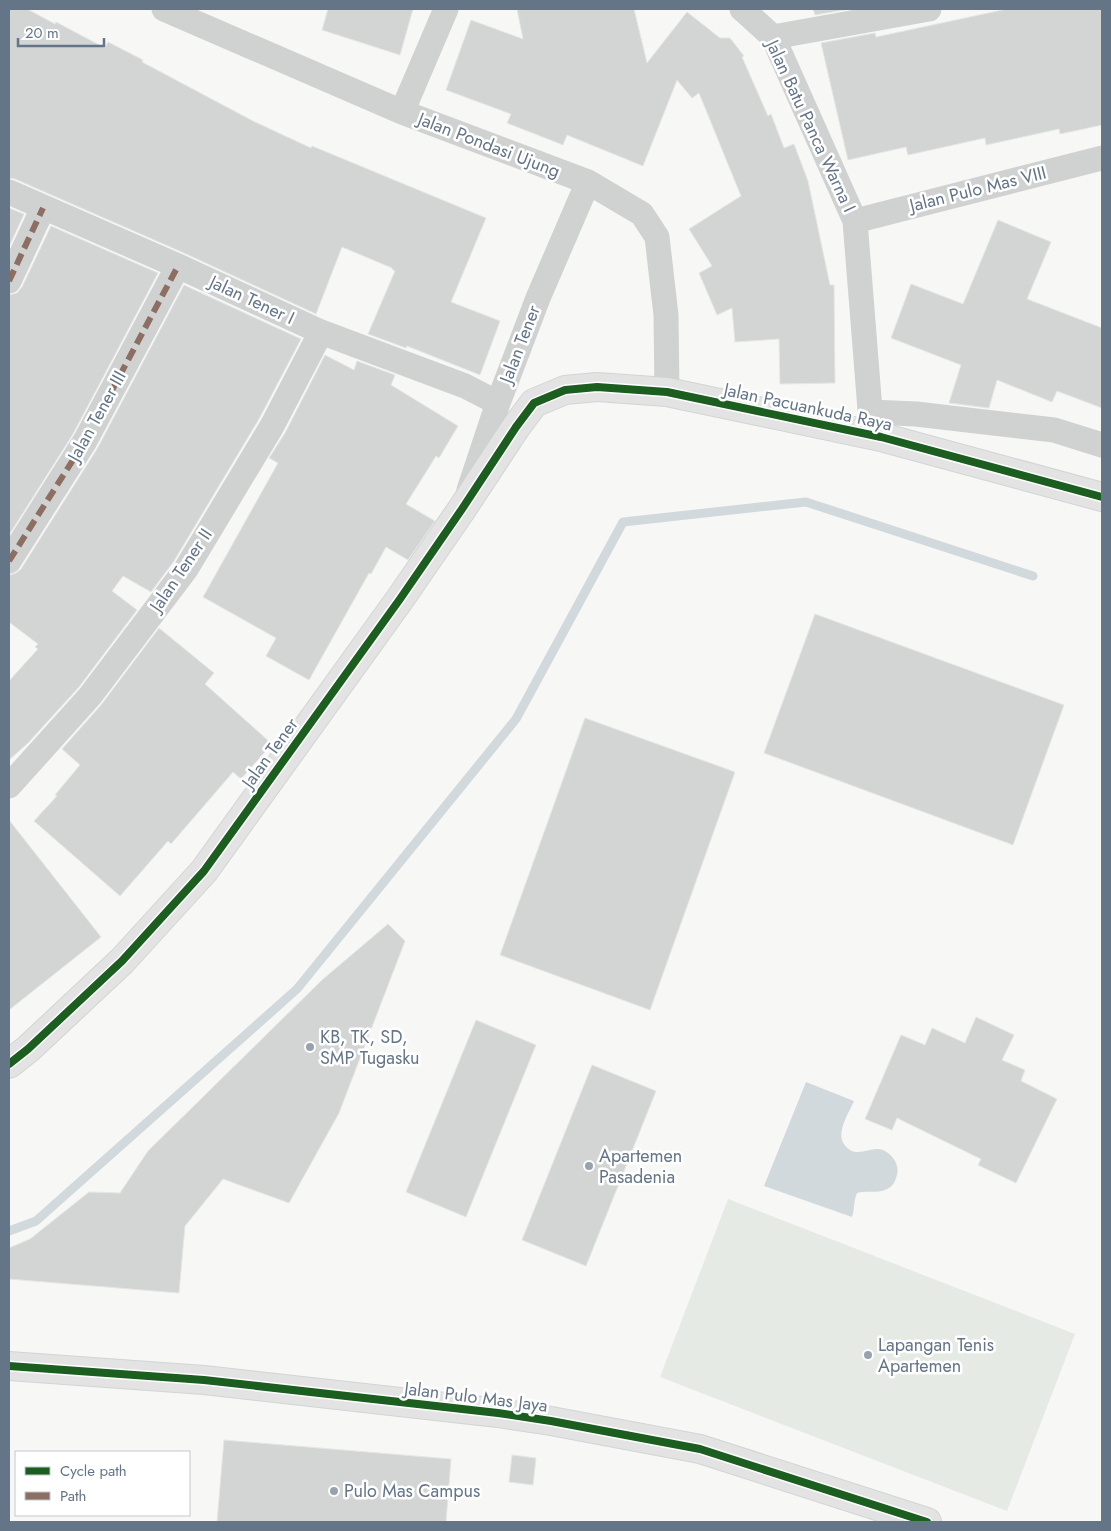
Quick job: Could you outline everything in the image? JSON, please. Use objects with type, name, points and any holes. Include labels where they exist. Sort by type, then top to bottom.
[{"type":"street","name":"Jalan Pondasi Ujung","points":[[164,9],[402,112],[588,182],[642,214],[657,237],[666,314],[667,392]]},
{"type":"street","points":[[402,112],[446,9]]},
{"type":"street","name":"Jalan Batu Panca Warna I","points":[[742,9],[773,37],[855,221],[871,423]]},
{"type":"street","points":[[773,37],[929,9]]},
{"type":"street","name":"Jalan Pulo Mas VIII","points":[[855,221],[1102,158]]},
{"type":"street","name":"Jalan Tener","points":[[462,509],[498,403],[538,298],[588,182]]},
{"type":"street","name":"Jalan Tener I","points":[[9,192],[178,266],[321,332],[465,386],[498,403]]},
{"type":"street","points":[[9,281],[43,208]]},
{"type":"street","name":"Jalan Tener III","points":[[9,561],[85,441],[178,266]]},
{"type":"street","name":"Jalan Tener II","points":[[9,786],[90,696],[186,568],[272,426],[321,332]]},
{"type":"street","name":"Jalan Pacuankuda Raya","points":[[516,427],[534,404],[565,390],[597,387],[667,392],[871,423],[918,447],[1102,497]]},
{"type":"street","points":[[916,414],[918,447]]},
{"type":"street","points":[[871,423],[916,414],[1054,430],[1102,444]]},
{"type":"street","name":"Jalan Tener","points":[[9,1064],[28,1049],[122,961],[204,870],[400,599],[516,427]]},
{"type":"street","name":"Jalan Pulo Mas Jaya","points":[[9,1366],[204,1380],[498,1413],[551,1421],[700,1449],[928,1522]]},
{"type":"shaded area","points":[[806,1082],[854,1101],[844,1122],[841,1134],[844,1144],[849,1149],[858,1152],[873,1149],[883,1150],[896,1162],[898,1170],[893,1184],[889,1188],[880,1191],[857,1193],[852,1217],[764,1186]]},
{"type":"shaded area","name":"Lapangan Tenis Apartemen","points":[[728,1199],[1075,1334],[1007,1511],[660,1377]]},
{"type":"building","points":[[9,9],[27,9],[105,48],[108,42],[253,121],[311,148],[312,146],[486,218],[451,302],[500,321],[480,375],[407,346],[406,348],[368,334],[395,271],[342,247],[316,314],[184,253],[9,178]]},
{"type":"building","points":[[328,9],[413,9],[400,55],[322,30]]},
{"type":"building","points":[[517,9],[634,9],[647,63],[687,12],[720,38],[730,38],[744,56],[742,57],[768,116],[771,114],[784,148],[794,144],[808,181],[830,285],[834,285],[835,383],[780,384],[779,339],[735,342],[732,308],[717,315],[699,273],[712,266],[689,229],[741,196],[699,93],[692,98],[677,80],[643,166],[567,135],[563,145],[507,123],[511,114],[446,90],[471,20],[523,39]]},
{"type":"building","points":[[813,9],[849,9],[815,15]]},
{"type":"building","points":[[1007,9],[1102,9],[1102,125],[1060,134],[1059,129],[986,145],[985,138],[908,155],[906,147],[848,160],[821,43],[875,33],[876,37]]},
{"type":"building","points":[[9,208],[24,214],[9,247]]},
{"type":"building","points":[[998,220],[1051,242],[1027,299],[1102,328],[1102,408],[1057,391],[1052,402],[997,380],[989,408],[949,403],[961,365],[891,338],[911,284],[963,304]]},
{"type":"building","points":[[51,226],[158,273],[73,434],[9,535],[9,295],[17,293],[22,287]]},
{"type":"building","points":[[184,285],[301,339],[259,419],[174,561],[151,592],[123,576],[112,591],[137,610],[79,687],[28,743],[9,760],[9,681],[38,649],[35,647],[38,644],[9,622],[9,575],[21,569],[97,449]]},
{"type":"building","points":[[325,355],[354,370],[357,361],[395,375],[391,385],[458,426],[439,458],[436,456],[406,504],[435,521],[408,560],[386,547],[371,574],[369,573],[309,680],[266,656],[276,638],[203,597],[278,463],[269,458],[285,433]]},
{"type":"building","points":[[815,614],[1064,705],[1013,845],[764,753]]},
{"type":"building","points":[[159,628],[214,673],[205,684],[272,744],[241,779],[233,772],[171,844],[168,841],[120,896],[34,821],[57,796],[55,795],[80,765],[62,749],[101,705]]},
{"type":"building","points":[[585,718],[735,772],[650,1010],[500,955]]},
{"type":"building","points":[[9,820],[101,937],[9,1010]]},
{"type":"building","name":"KB, TK, SD, SMP Tugasku","points":[[388,924],[405,941],[339,1113],[289,1203],[223,1179],[185,1226],[179,1293],[9,1279],[9,1248],[30,1239],[89,1192],[120,1193],[148,1151],[322,980]]},
{"type":"building","points":[[976,1017],[1014,1035],[1002,1060],[1025,1070],[1021,1081],[1057,1099],[1016,1183],[978,1165],[981,1159],[897,1118],[892,1130],[865,1119],[901,1035],[925,1045],[932,1028],[965,1043]]},
{"type":"building","points":[[476,1020],[536,1045],[466,1217],[406,1192]]},
{"type":"building","name":"Apartemen Pasadenia","points":[[592,1065],[656,1091],[586,1266],[522,1240]]},
{"type":"building","name":"Pulo Mas Campus","points":[[224,1440],[451,1459],[446,1522],[217,1522]]},
{"type":"building","points":[[512,1455],[536,1458],[533,1485],[509,1482]]},
{"type":"waterway","points":[[9,1231],[36,1221],[297,989],[516,719],[623,522],[806,502],[1033,576]]},
{"type":"marked path","points":[[9,281],[43,208]]},
{"type":"marked path","points":[[9,561],[85,441],[178,266]]},
{"type":"cycle path","points":[[9,1064],[28,1049],[122,961],[204,871],[400,599],[534,403],[565,390],[597,387],[667,392],[881,437],[1102,497]]},
{"type":"cycle path","points":[[9,1366],[204,1380],[498,1413],[551,1421],[700,1449],[927,1522]]},
{"type":"place","name":"KB, TK, SD, SMP Tugasku","points":[[310,1047]]},
{"type":"place","name":"Apartemen Pasadenia","points":[[589,1166]]},
{"type":"place","name":"Lapangan Tenis Apartemen","points":[[868,1355]]},
{"type":"place","name":"Pulo Mas Campus","points":[[334,1491]]}]
